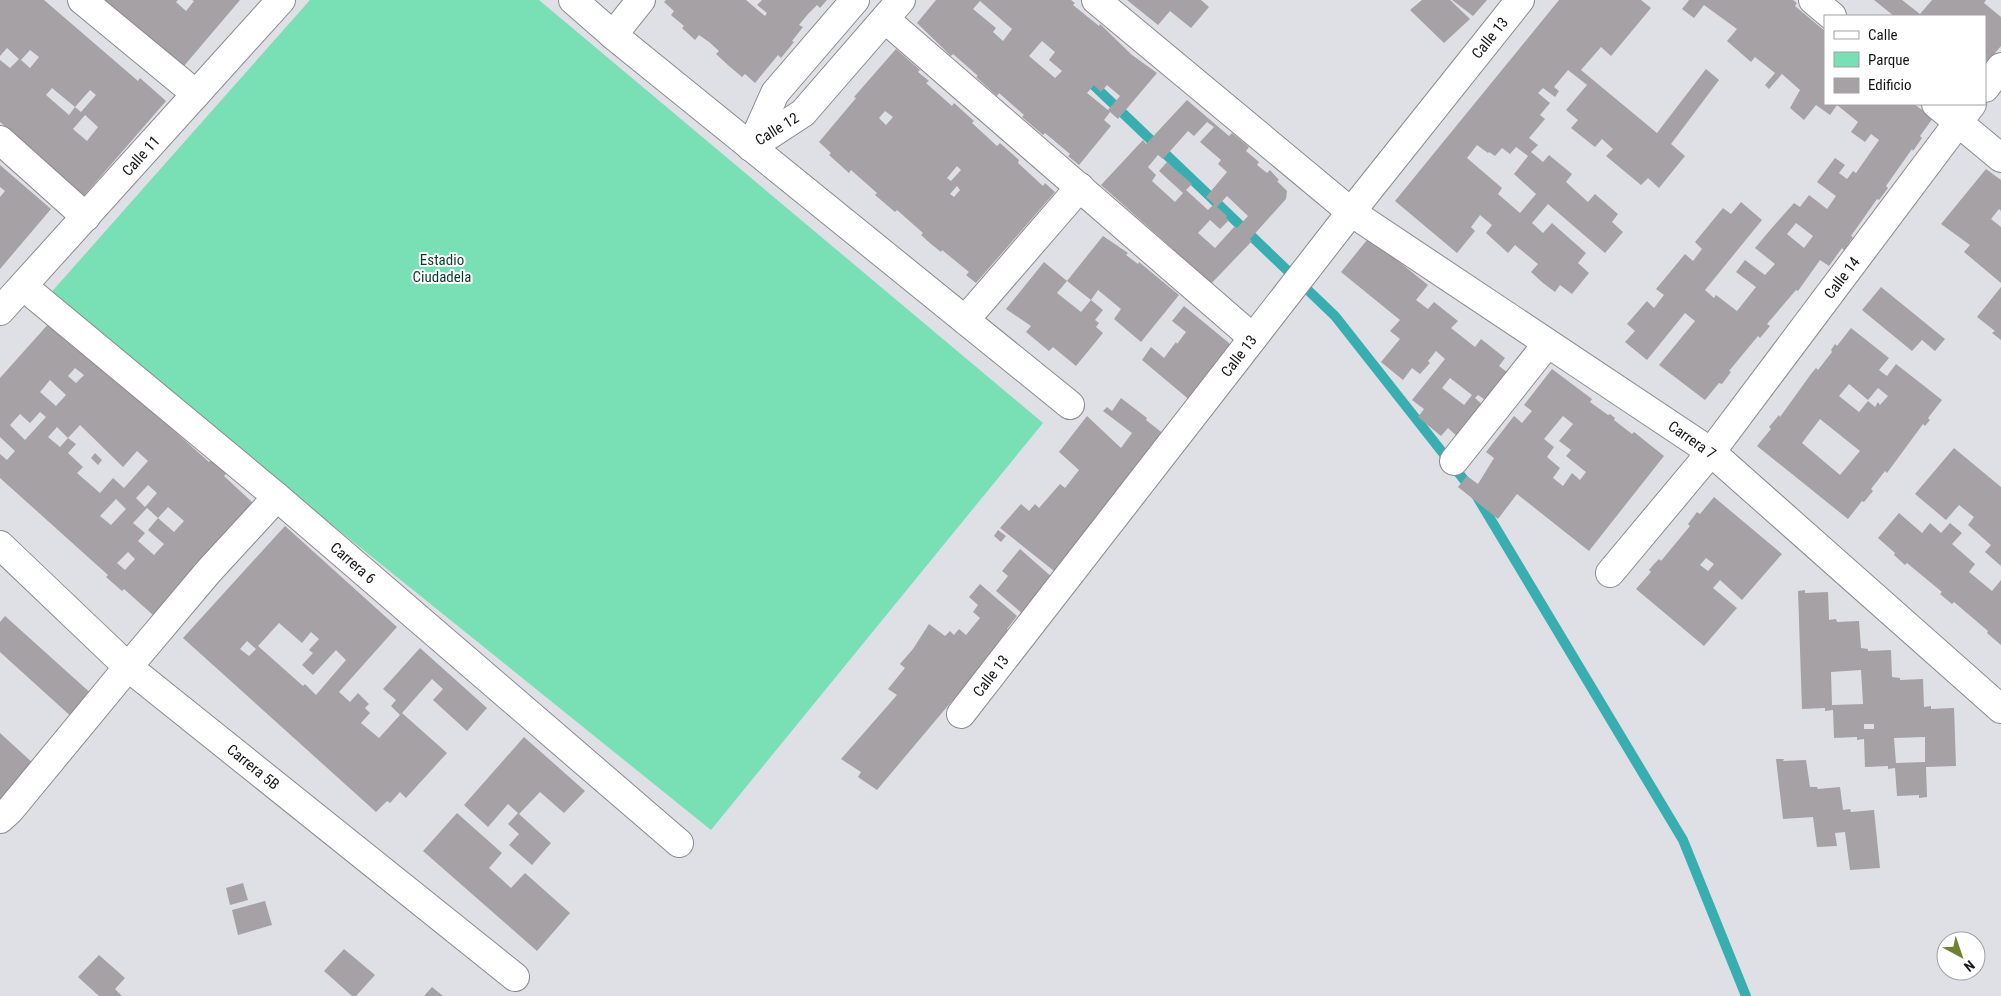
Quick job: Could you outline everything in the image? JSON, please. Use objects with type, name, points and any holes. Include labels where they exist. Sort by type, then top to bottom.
[{"type":"street","points":[[82,0],[196,94]]},
{"type":"street","name":"Calle 11","points":[[0,311],[281,0]]},
{"type":"street","points":[[573,0],[613,35],[1070,405]]},
{"type":"street","points":[[613,35],[641,0]]},
{"type":"street","name":"Calle 12","points":[[751,147],[775,93],[855,0]]},
{"type":"street","name":"Carrera 7","points":[[1096,0],[1351,212],[1711,452],[2001,709]]},
{"type":"street","name":"Calle 13","points":[[961,714],[1252,338],[1520,0]]},
{"type":"street","points":[[1813,0],[1831,15]]},
{"type":"street","points":[[893,9],[1080,187],[1252,338]]},
{"type":"street","name":"Calle 12","points":[[751,147],[803,114],[893,9]]},
{"type":"street","points":[[1986,87],[2001,68]]},
{"type":"street","points":[[1939,105],[1965,113],[2001,158]]},
{"type":"street","name":"Calle 14","points":[[1610,573],[1711,452],[1965,113]]},
{"type":"street","points":[[0,140],[86,217]]},
{"type":"street","points":[[965,320],[1080,187]]},
{"type":"street","name":"Carrera 6","points":[[23,286],[276,497],[680,843]]},
{"type":"street","points":[[1454,461],[1547,344]]},
{"type":"street","points":[[0,819],[10,810],[208,572],[276,497]]},
{"type":"street","name":"Carrera 5B","points":[[0,545],[128,667],[515,977]]},
{"type":"green space","name":"Estadio Ciudadela","points":[[310,0],[539,0],[1043,423],[711,830],[48,296]]},
{"type":"building","points":[[0,0],[44,0],[138,81],[140,78],[166,101],[82,198],[57,176],[59,173],[36,154],[32,157],[13,133],[0,122],[0,60],[10,68],[19,59],[7,48],[0,56]],"holes":[[[30,50],[39,57],[30,68],[21,60]],[[52,88],[75,107],[69,115],[46,95]],[[90,90],[96,95],[81,112],[75,107]],[[85,115],[98,127],[87,141],[73,129]]]},
{"type":"building","points":[[96,0],[178,0],[176,2],[186,11],[194,1],[192,0],[240,0],[178,73]]},
{"type":"building","points":[[666,0],[746,0],[765,16],[767,13],[757,5],[762,0],[827,0],[820,8],[817,5],[808,14],[799,25],[803,27],[792,41],[794,42],[781,58],[778,55],[755,83],[745,74],[742,77],[729,66],[716,54],[719,51],[709,42],[699,35],[695,40],[682,28],[684,26],[671,15],[674,11],[664,2]]},
{"type":"building","points":[[936,0],[1071,0],[1075,3],[1073,5],[1099,26],[1100,24],[1132,55],[1157,73],[1118,119],[1110,112],[1104,120],[1111,126],[1079,165],[1068,156],[1070,154],[1022,117],[1024,115],[999,93],[997,96],[953,54],[951,56],[917,23]],"holes":[[[980,1],[1012,29],[1003,41],[993,32],[996,28],[973,9]],[[1042,41],[1055,52],[1049,60],[1062,71],[1055,78],[1029,56]],[[1094,85],[1101,92],[1107,85],[1120,96],[1108,110],[1087,93]]]},
{"type":"building","points":[[1127,0],[1201,0],[1209,7],[1191,28],[1170,11],[1158,25]]},
{"type":"building","points":[[1422,0],[1450,0],[1470,19],[1444,43],[1410,10]]},
{"type":"building","points":[[1452,0],[1487,0],[1473,16]]},
{"type":"building","points":[[1559,0],[1641,0],[1651,8],[1611,56],[1601,47],[1581,70],[1657,133],[1706,69],[1719,80],[1671,144],[1685,156],[1659,188],[1648,178],[1641,185],[1606,156],[1613,149],[1602,139],[1595,147],[1571,128],[1578,120],[1566,110],[1587,85],[1568,70],[1554,87],[1559,91],[1555,97],[1543,88],[1538,93],[1550,103],[1540,115],[1545,119],[1529,138],[1538,145],[1531,152],[1543,162],[1549,155],[1572,174],[1566,182],[1588,202],[1595,194],[1618,214],[1612,222],[1623,232],[1605,253],[1548,204],[1532,223],[1543,233],[1552,223],[1586,253],[1578,263],[1589,273],[1572,294],[1560,285],[1555,292],[1543,283],[1531,272],[1538,264],[1515,245],[1508,253],[1486,233],[1492,225],[1480,215],[1471,227],[1475,231],[1457,253],[1395,201]],"holes":[[[1477,145],[1495,156],[1502,148],[1510,154],[1516,147],[1528,156],[1514,174],[1536,194],[1520,213],[1498,194],[1502,188],[1467,158]]]},
{"type":"building","points":[[1689,0],[1793,0],[1797,3],[1795,6],[1824,30],[1824,105],[1837,105],[1830,115],[1816,105],[1804,120],[1790,108],[1800,90],[1782,74],[1769,89],[1765,85],[1775,73],[1755,57],[1751,62],[1727,41],[1737,29],[1704,5],[1694,18],[1682,9]]},
{"type":"building","points":[[1874,0],[1902,0],[1920,14],[1932,0],[1986,0],[1984,3],[2001,17],[2001,46],[1986,64],[1986,15],[1893,15]]},
{"type":"building","points":[[896,49],[920,70],[918,72],[929,81],[926,83],[952,106],[954,103],[997,146],[1000,143],[1043,186],[1045,183],[1055,192],[976,283],[966,275],[969,272],[942,250],[941,252],[931,244],[921,235],[923,233],[897,210],[895,212],[875,195],[877,193],[851,170],[849,173],[829,155],[831,153],[819,142],[856,98],[854,97]],"holes":[[[885,111],[893,117],[886,125],[879,118]],[[957,166],[961,170],[951,181],[947,178]],[[957,186],[960,190],[954,197],[950,194]]]},
{"type":"building","points":[[1187,100],[1229,136],[1232,133],[1249,147],[1246,151],[1259,162],[1257,165],[1267,173],[1270,170],[1287,191],[1286,199],[1250,239],[1252,241],[1208,287],[1169,253],[1173,249],[1101,185],[1143,140],[1146,144]],"holes":[[[1207,122],[1214,127],[1200,142],[1221,160],[1218,164],[1227,172],[1206,197],[1214,204],[1208,210],[1186,190],[1192,184],[1167,162],[1159,171],[1183,193],[1175,202],[1152,181],[1156,175],[1148,167],[1158,155],[1163,159],[1188,131],[1194,136]],[[1227,196],[1248,216],[1237,228],[1235,226],[1215,248],[1198,233],[1210,220],[1220,229],[1229,220],[1217,207]]]},
{"type":"building","points":[[1837,105],[1915,105],[1933,118],[1920,136],[1922,138],[1886,186],[1888,188],[1879,200],[1877,199],[1851,236],[1853,237],[1844,250],[1842,248],[1829,266],[1820,260],[1798,291],[1796,290],[1767,324],[1770,326],[1760,338],[1758,336],[1729,371],[1731,372],[1722,384],[1719,383],[1705,400],[1659,365],[1695,321],[1685,313],[1647,360],[1625,342],[1635,331],[1627,324],[1647,301],[1654,308],[1664,295],[1656,289],[1685,254],[1693,261],[1702,249],[1695,242],[1723,208],[1731,214],[1741,202],[1762,220],[1705,290],[1714,298],[1716,295],[1737,311],[1756,287],[1736,272],[1745,260],[1765,275],[1775,264],[1755,248],[1771,229],[1794,203],[1800,207],[1809,195],[1827,209],[1836,196],[1817,182],[1835,158],[1845,165],[1839,173],[1847,179],[1853,171],[1856,173],[1879,140],[1871,134],[1865,142],[1851,132],[1858,122]],"holes":[[[1796,223],[1813,236],[1804,248],[1787,234]]]},
{"type":"building","points":[[0,165],[51,209],[0,269],[0,197],[5,191],[0,187]]},
{"type":"building","points":[[1986,169],[2001,180],[2001,211],[1999,209],[1991,219],[2001,227],[2001,283],[1964,252],[1970,245],[1941,224]]},
{"type":"building","points":[[1103,236],[1128,253],[1126,255],[1138,264],[1139,262],[1179,295],[1141,342],[1114,319],[1121,309],[1098,290],[1091,300],[1067,281]]},
{"type":"building","points":[[1367,240],[1373,241],[1428,285],[1416,300],[1428,309],[1434,302],[1458,321],[1451,328],[1475,347],[1481,339],[1505,358],[1499,366],[1511,375],[1488,402],[1478,395],[1475,398],[1485,407],[1459,438],[1448,428],[1441,436],[1418,417],[1424,409],[1412,400],[1445,359],[1436,351],[1428,361],[1430,363],[1420,374],[1412,368],[1403,380],[1381,362],[1400,339],[1390,331],[1400,320],[1341,272]],"holes":[[[1450,378],[1472,395],[1464,405],[1442,388]]]},
{"type":"building","points":[[1044,262],[1067,281],[1057,293],[1081,312],[1091,300],[1103,310],[1095,320],[1099,323],[1096,327],[1103,333],[1076,366],[1053,347],[1049,351],[1026,332],[1031,326],[1006,309]]},
{"type":"building","points":[[1881,287],[1945,339],[1935,351],[1922,340],[1912,351],[1862,310]]},
{"type":"building","points":[[2001,287],[2001,340],[1992,333],[1995,331],[1977,317]]},
{"type":"building","points":[[1184,306],[1229,343],[1232,350],[1192,402],[1142,360],[1151,347],[1164,358],[1176,342],[1177,344],[1186,332],[1172,321]]},
{"type":"building","points":[[51,321],[209,462],[211,460],[226,474],[224,476],[253,503],[153,615],[124,589],[122,591],[106,577],[108,575],[0,478],[0,454],[7,460],[15,451],[0,437],[0,378]],"holes":[[[75,368],[84,375],[76,383],[68,376]],[[50,380],[66,395],[56,406],[40,392]],[[40,412],[46,417],[25,440],[10,425],[20,414],[30,423]],[[80,425],[123,467],[137,451],[148,461],[124,488],[113,478],[100,493],[77,473],[83,467],[68,453],[76,444],[68,438]],[[57,427],[68,438],[60,447],[48,437]],[[148,485],[157,493],[145,507],[136,498]],[[116,499],[126,509],[111,525],[100,516]],[[168,507],[184,521],[174,532],[158,518]],[[147,508],[158,518],[148,530],[164,544],[154,555],[138,541],[145,533],[133,523]],[[128,552],[135,559],[125,570],[117,563]]]},
{"type":"building","points":[[1851,328],[1889,358],[1879,370],[1887,376],[1896,364],[1942,400],[1928,418],[1930,420],[1925,426],[1923,424],[1887,473],[1885,471],[1871,489],[1873,491],[1864,502],[1862,501],[1848,519],[1757,446],[1771,429],[1769,427],[1779,415],[1780,417],[1811,374],[1816,368],[1818,370],[1832,352],[1831,350],[1835,344],[1837,346]],"holes":[[[1849,384],[1868,400],[1878,388],[1888,396],[1880,405],[1878,402],[1875,407],[1868,401],[1859,412],[1839,396]],[[1820,419],[1860,451],[1840,475],[1802,443]]]},
{"type":"building","points":[[1552,369],[1592,399],[1590,402],[1608,415],[1610,414],[1615,418],[1614,420],[1632,434],[1634,432],[1664,456],[1589,551],[1517,494],[1498,519],[1458,487],[1467,476],[1478,484],[1494,458],[1486,452],[1514,416],[1522,423],[1532,411],[1524,405]],"holes":[[[1563,416],[1573,424],[1559,441],[1571,450],[1566,456],[1586,472],[1580,480],[1572,473],[1563,486],[1553,478],[1560,468],[1547,457],[1554,447],[1544,439]]]},
{"type":"building","points":[[1121,398],[1165,435],[1054,571],[1000,528],[1021,504],[1029,511],[1035,504],[1039,508],[1060,484],[1065,488],[1079,470],[1059,452],[1087,416],[1121,448],[1132,433],[1103,411],[1107,407],[1112,411]]},
{"type":"building","points":[[1954,448],[2001,487],[2001,566],[1985,552],[1991,545],[1968,525],[1974,517],[1959,505],[1946,520],[1915,494]]},
{"type":"building","points":[[95,453],[102,460],[98,465],[91,458]]},
{"type":"building","points":[[1714,497],[1782,554],[1742,600],[1720,580],[1713,588],[1737,608],[1704,646],[1636,589],[1651,572],[1649,570],[1654,564],[1659,559],[1661,561],[1690,526],[1688,524],[1697,512],[1700,514]],"holes":[[[1706,558],[1714,564],[1708,571],[1700,565]]]},
{"type":"building","points":[[1899,513],[1922,533],[1930,523],[1941,533],[1950,523],[1962,533],[1952,544],[1975,564],[1969,572],[1992,591],[2001,580],[2001,645],[1987,633],[1988,631],[1954,602],[1952,604],[1940,594],[1942,592],[1907,563],[1905,565],[1878,538]]},
{"type":"building","points":[[285,526],[397,627],[339,692],[350,702],[358,693],[369,704],[365,708],[370,713],[361,723],[379,738],[400,715],[391,706],[396,700],[383,689],[420,648],[487,708],[467,731],[433,700],[443,689],[432,679],[402,713],[447,753],[406,798],[400,792],[390,803],[387,801],[376,812],[183,638]],"holes":[[[279,623],[302,643],[311,632],[319,639],[309,650],[313,653],[302,665],[313,675],[336,650],[346,660],[316,695],[305,684],[303,686],[258,646]],[[247,641],[256,649],[249,656],[240,649]]]},
{"type":"building","points":[[998,530],[1006,536],[1001,542],[994,536]]},
{"type":"building","points":[[1020,549],[1053,578],[1024,615],[996,591],[1008,576],[1002,571]]},
{"type":"building","points":[[980,584],[1017,616],[1007,629],[1010,632],[877,790],[858,777],[861,772],[841,759],[897,695],[888,689],[905,668],[900,664],[913,649],[929,624],[945,636],[950,631],[954,635],[959,629],[966,635],[980,618],[973,612],[978,605],[969,597]]},
{"type":"building","points":[[1805,590],[1805,593],[1828,592],[1829,620],[1836,619],[1837,622],[1859,621],[1861,648],[1868,649],[1868,651],[1891,650],[1892,677],[1900,678],[1900,680],[1923,679],[1924,707],[1931,706],[1931,709],[1954,708],[1956,766],[1926,767],[1927,797],[1919,798],[1919,795],[1897,796],[1895,768],[1888,769],[1888,766],[1865,767],[1864,739],[1857,740],[1857,737],[1834,738],[1833,710],[1825,711],[1825,708],[1802,709],[1798,591]],"holes":[[[1861,670],[1863,704],[1832,705],[1831,672]],[[1864,724],[1874,724],[1874,729],[1864,729]],[[1925,737],[1925,762],[1896,763],[1894,738]]]},
{"type":"building","points":[[5,616],[95,697],[75,720],[0,652],[0,622]]},
{"type":"building","points":[[0,733],[35,765],[0,803]]},
{"type":"building","points":[[524,737],[585,791],[564,813],[540,792],[519,814],[551,843],[532,865],[509,845],[519,834],[508,824],[518,813],[508,804],[488,827],[464,805]]},
{"type":"building","points":[[1776,759],[1784,759],[1783,761],[1806,760],[1810,787],[1817,787],[1818,789],[1840,787],[1843,810],[1850,809],[1851,812],[1874,810],[1880,868],[1850,870],[1845,832],[1835,833],[1837,846],[1817,847],[1813,817],[1783,819]]},
{"type":"building","points":[[457,813],[502,853],[489,868],[511,888],[525,873],[570,913],[537,951],[423,851]]},
{"type":"building","points":[[243,883],[248,900],[230,905],[226,888]]},
{"type":"building","points":[[265,901],[272,925],[238,935],[232,910]]},
{"type":"building","points":[[344,949],[375,975],[356,996],[352,996],[324,971]]},
{"type":"building","points":[[99,955],[125,978],[115,989],[122,996],[99,996],[78,977]]},
{"type":"building","points":[[432,987],[443,996],[424,996]]},
{"type":"waterway","points":[[1085,77],[1335,316],[1476,495],[1683,840],[1746,996]]}]
